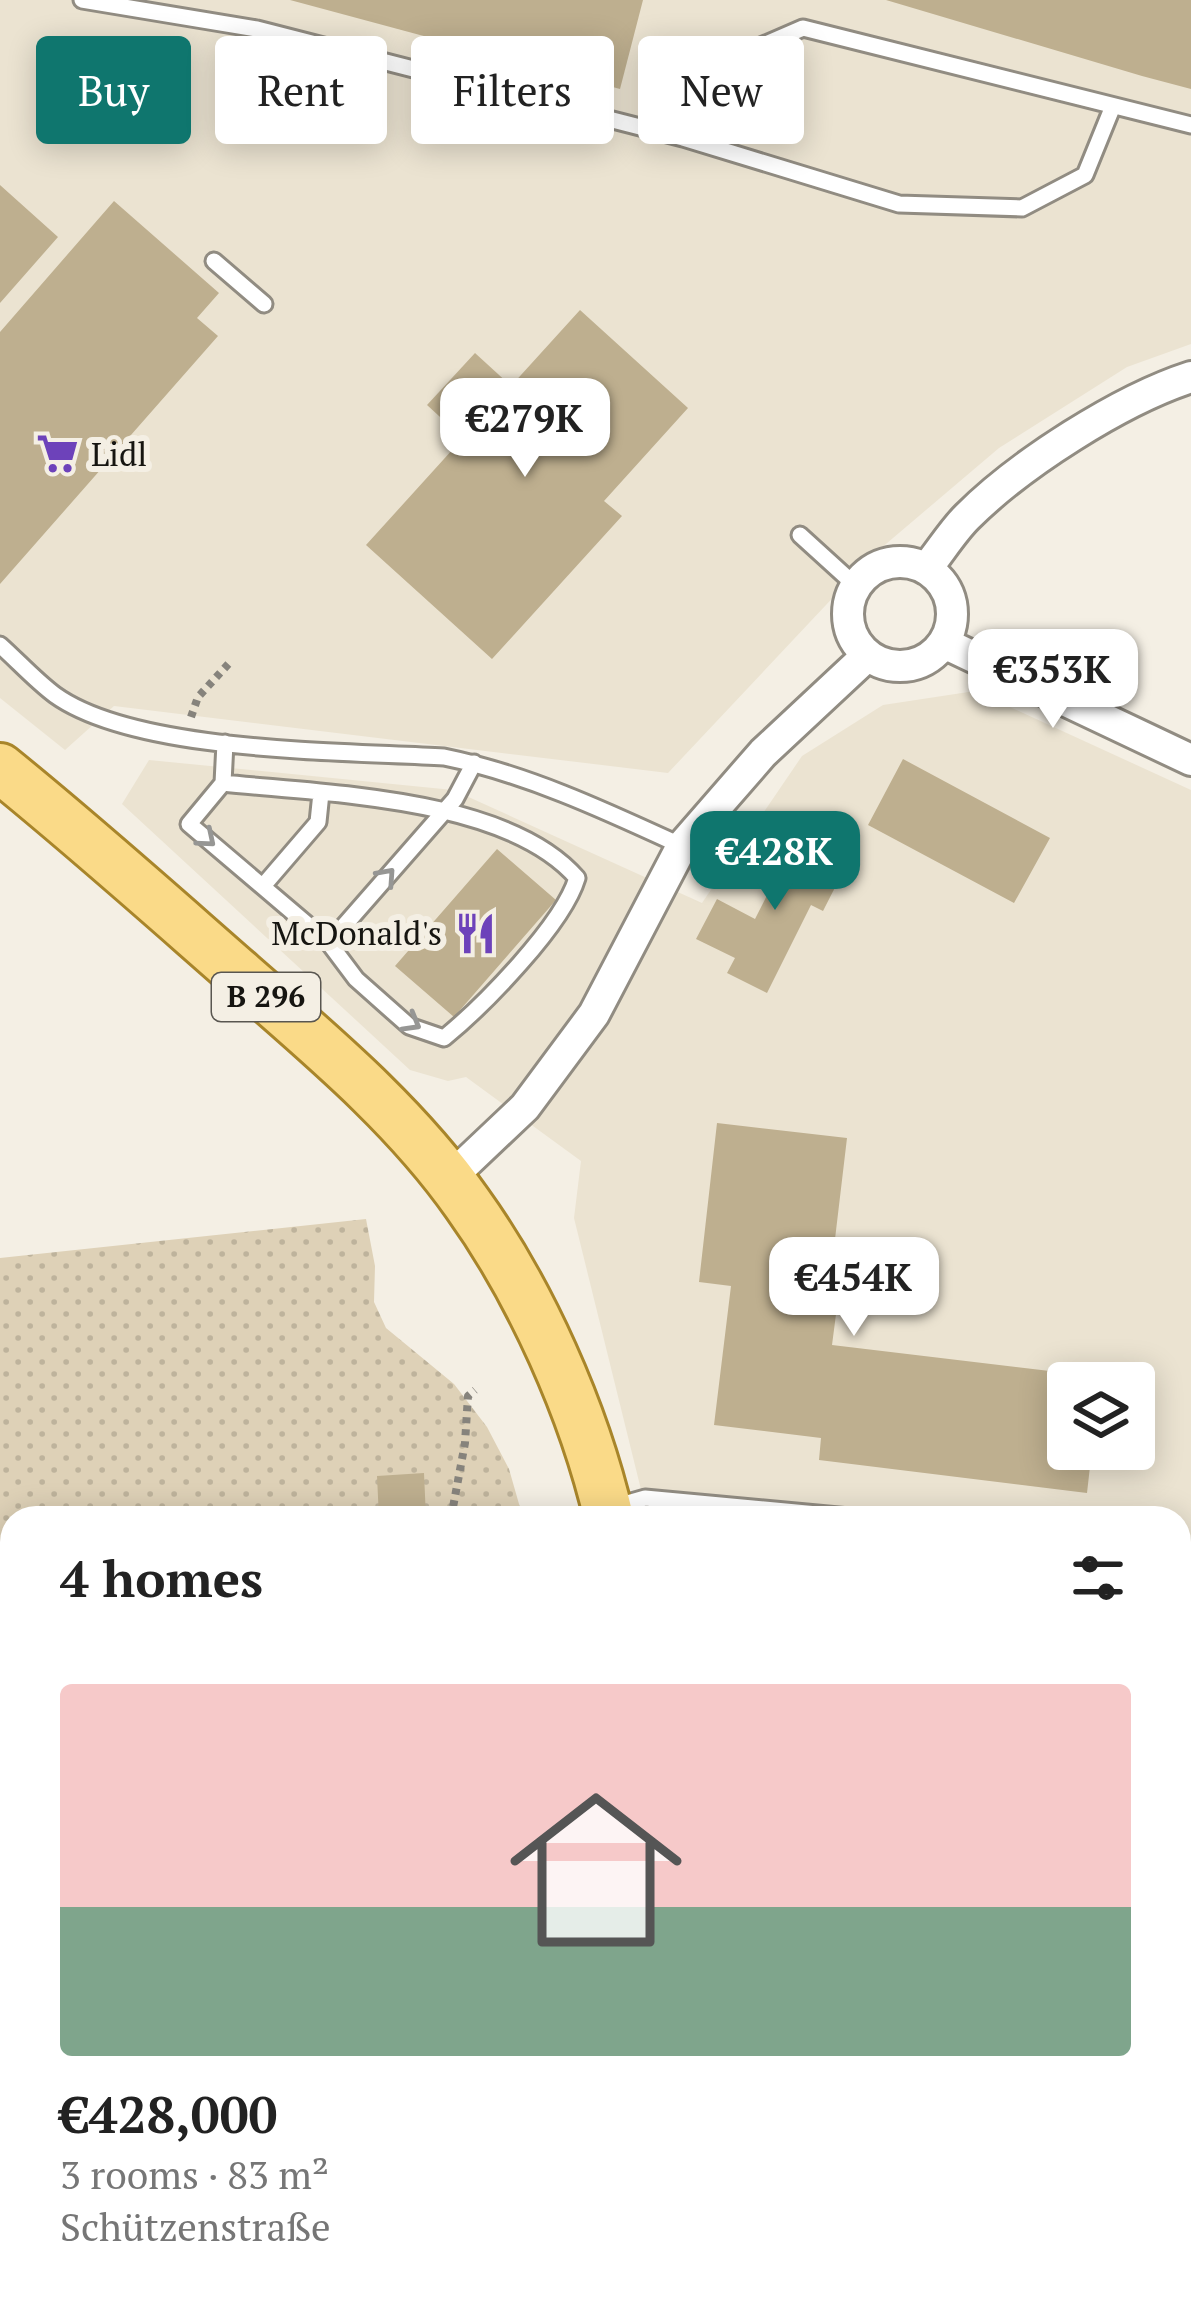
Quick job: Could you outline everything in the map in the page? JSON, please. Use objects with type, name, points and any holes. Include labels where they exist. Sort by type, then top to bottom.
[{"type":"main road","name":"B 296","points":[[0,768],[352,1073],[449,1179],[540,1325],[605,1506]]},
{"type":"street","points":[[926,568],[967,517],[1059,444],[1191,377]]},
{"type":"street","points":[[896,561],[926,568],[949,594],[951,628],[944,643],[916,664],[883,663],[868,655],[850,631],[847,615],[855,585],[866,573],[896,561]]},
{"type":"street","points":[[944,643],[1191,760]]},
{"type":"street","points":[[449,1179],[525,1107],[594,1014],[682,846],[763,753],[868,655]]},
{"type":"lane","points":[[82,0],[257,29],[638,127]]},
{"type":"lane","points":[[784,36],[803,28],[1191,124]]},
{"type":"lane","points":[[695,144],[899,204],[1022,208],[1085,175],[1113,106]]},
{"type":"lane","points":[[214,261],[264,304]]},
{"type":"lane","points":[[800,535],[855,585]]},
{"type":"lane","points":[[0,645],[74,705],[184,738],[474,763],[590,803],[682,846]]},
{"type":"lane","points":[[223,783],[446,810],[531,841],[563,862],[577,878],[570,902],[486,1004],[444,1038],[409,1026],[356,979],[329,943],[189,824],[223,783],[225,743]]},
{"type":"lane","points":[[329,943],[446,810],[474,763]]},
{"type":"lane","points":[[263,886],[318,822],[321,794]]},
{"type":"lane","points":[[626,1506],[646,1498],[732,1506]]},
{"type":"path","points":[[184,738],[199,697],[232,660]]},
{"type":"path","points":[[453,1506],[468,1396],[475,1390]]},
{"type":"shaded area","points":[[0,0],[1191,0],[1191,344],[1127,367],[999,448],[873,555],[668,773],[114,706],[65,750],[0,698]]},
{"type":"shaded area","points":[[975,691],[1191,790],[1191,1506],[645,1506],[574,1218],[581,1161],[466,1077],[448,1081],[410,1070],[122,804],[149,760],[453,790],[702,903],[802,756],[883,705]]},
{"type":"shaded area","points":[[366,1219],[375,1266],[374,1302],[386,1328],[454,1384],[487,1427],[509,1469],[520,1506],[0,1506],[0,1258]]},
{"type":"building","points":[[290,0],[643,0],[620,89],[614,87],[614,36],[423,36]]},
{"type":"building","points":[[886,0],[1191,0],[1191,89],[1142,76]]},
{"type":"building","points":[[0,185],[58,237],[0,303]]},
{"type":"building","name":"Lidl","points":[[114,201],[219,293],[197,318],[218,336],[0,584],[0,332]]},
{"type":"building","points":[[580,310],[688,408],[604,501],[622,516],[492,659],[366,545],[463,438],[427,405],[475,353],[511,386]]},
{"type":"building","points":[[903,759],[1050,838],[1014,903],[868,825]]},
{"type":"building","points":[[799,832],[850,858],[823,911],[811,905],[767,993],[727,973],[735,958],[696,939],[717,899],[755,919]]},
{"type":"building","name":"McDonald's","points":[[497,849],[556,900],[454,1017],[395,966]]},
{"type":"building","points":[[717,1123],[847,1138],[828,1298],[838,1299],[832,1345],[1047,1371],[1047,1470],[1090,1470],[1087,1493],[819,1460],[821,1438],[714,1425],[731,1286],[699,1282]]},
{"type":"building","points":[[424,1473],[425,1506],[378,1506],[377,1476]]},
{"type":"place","name":"Lidl","points":[[57,454]]},
{"type":"place","name":"McDonald's","points":[[476,933]]}]
